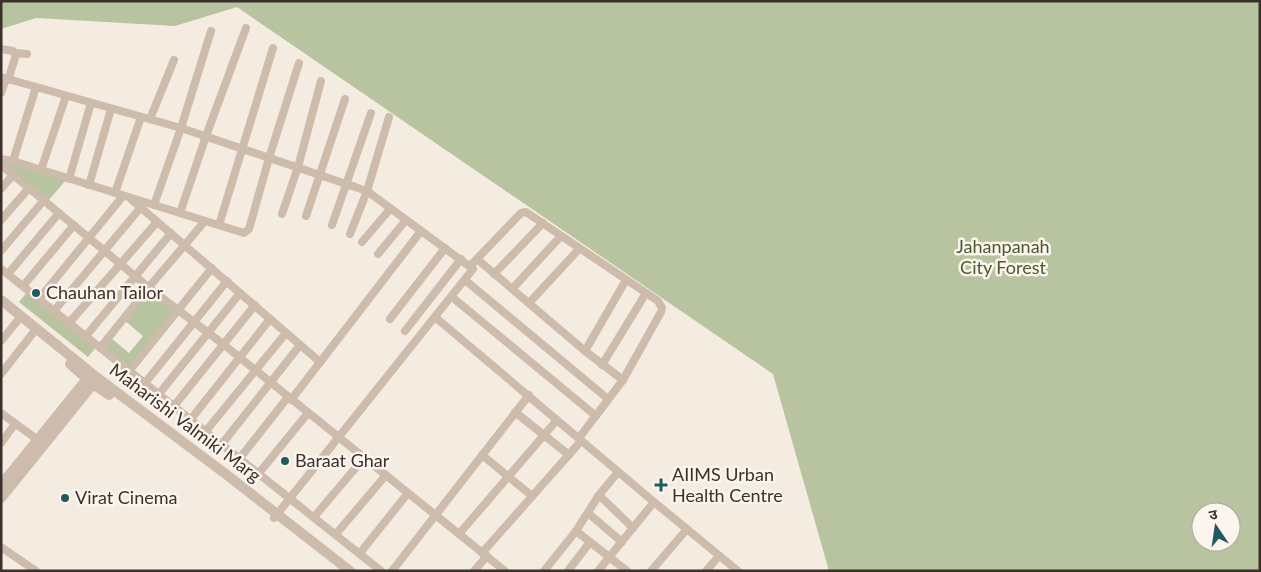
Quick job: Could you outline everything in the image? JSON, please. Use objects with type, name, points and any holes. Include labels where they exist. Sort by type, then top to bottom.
[{"type":"street","points":[[180,213],[246,28]]},
{"type":"street","points":[[154,205],[211,31]]},
{"type":"street","points":[[219,225],[273,48]]},
{"type":"street","points":[[1,49],[27,54]]},
{"type":"street","points":[[1,93],[15,53]]},
{"type":"street","points":[[150,120],[174,60]]},
{"type":"street","points":[[1,159],[13,161],[241,232],[247,232],[299,63]]},
{"type":"street","points":[[5,79],[180,128],[367,190],[390,209],[461,259],[473,270],[276,516]]},
{"type":"street","points":[[282,214],[298,167],[321,81]]},
{"type":"street","points":[[13,161],[36,87]]},
{"type":"street","points":[[41,170],[66,96]]},
{"type":"street","points":[[306,216],[345,99]]},
{"type":"street","points":[[69,179],[92,103]]},
{"type":"street","points":[[89,185],[112,109]]},
{"type":"street","points":[[332,225],[371,114]]},
{"type":"street","points":[[39,299],[122,196],[141,117]]},
{"type":"street","points":[[350,234],[367,190],[389,118]]},
{"type":"street","points":[[1,165],[90,236],[149,287],[271,382],[505,571]]},
{"type":"street","points":[[1,189],[13,175]]},
{"type":"street","points":[[1,220],[28,188]]},
{"type":"street","points":[[122,196],[141,207],[320,362]]},
{"type":"street","points":[[1,250],[44,200]]},
{"type":"street","points":[[54,311],[141,207]]},
{"type":"street","points":[[362,242],[390,209]]},
{"type":"street","points":[[59,213],[4,272],[381,571]]},
{"type":"street","points":[[470,266],[521,213],[529,213],[579,249],[658,301],[662,308],[623,380],[569,455],[484,554],[474,571]]},
{"type":"street","points":[[378,254],[406,220]]},
{"type":"street","points":[[100,348],[205,221]]},
{"type":"street","points":[[69,323],[157,222]]},
{"type":"street","points":[[494,274],[543,223]]},
{"type":"street","points":[[23,286],[74,225]]},
{"type":"street","points":[[240,458],[320,362],[422,231]]},
{"type":"street","points":[[86,336],[135,274],[171,233]]},
{"type":"street","points":[[512,289],[561,236]]},
{"type":"street","points":[[390,319],[446,248]]},
{"type":"street","points":[[529,303],[579,249]]},
{"type":"street","points":[[405,331],[461,259]]},
{"type":"street","points":[[476,260],[602,365],[623,380]]},
{"type":"street","points":[[130,371],[212,268]]},
{"type":"street","points":[[465,280],[608,399]]},
{"type":"street","points":[[585,351],[626,280]]},
{"type":"street","points":[[145,383],[227,281]]},
{"type":"street","points":[[159,394],[240,293]]},
{"type":"street","points":[[602,365],[646,293]]},
{"type":"street","points":[[452,297],[596,416]]},
{"type":"street","name":"Maharishi Valmiki Marg","points":[[1,300],[91,380]]},
{"type":"street","name":"Maharishi Valmiki Marg","points":[[1,306],[91,380],[350,571]]},
{"type":"street","points":[[174,406],[255,306]]},
{"type":"street","points":[[435,317],[738,571]]},
{"type":"street","points":[[191,419],[270,319]]},
{"type":"street","points":[[1,341],[18,320]]},
{"type":"street","points":[[1,374],[34,332]]},
{"type":"street","points":[[206,431],[286,333]]},
{"type":"street","points":[[222,444],[300,345]]},
{"type":"street","points":[[1,485],[40,442],[91,380]]},
{"type":"street","points":[[392,571],[529,395]]},
{"type":"street","points":[[515,412],[569,455]]},
{"type":"street","points":[[1,413],[40,442]]},
{"type":"street","points":[[259,473],[308,413]]},
{"type":"street","points":[[459,534],[557,420]]},
{"type":"street","points":[[1,443],[15,424]]},
{"type":"street","points":[[1,498],[40,442]]},
{"type":"street","points":[[482,455],[532,496]]},
{"type":"street","points":[[314,517],[364,458]]},
{"type":"street","points":[[544,571],[576,531],[599,496],[618,472]]},
{"type":"street","points":[[336,534],[386,475]]},
{"type":"street","points":[[360,553],[408,493]]},
{"type":"street","points":[[599,496],[633,528]]},
{"type":"street","points":[[598,571],[654,502]]},
{"type":"street","points":[[588,512],[622,542]]},
{"type":"street","name":"Maharishi Valmiki Marg","points":[[276,516],[344,571]]},
{"type":"street","points":[[651,571],[687,529]]},
{"type":"street","points":[[576,531],[627,571]]},
{"type":"street","points":[[568,571],[590,542]]},
{"type":"street","points":[[1,548],[36,571]]},
{"type":"street","points":[[706,571],[719,556]]},
{"type":"green space","name":"Jahanpanah City Forest","points":[[1,1],[1260,1],[1260,571],[829,571],[773,374],[237,7],[175,26],[36,18],[1,29]]},
{"type":"green space","points":[[4,160],[66,180],[48,201],[1,163]]},
{"type":"green space","points":[[149,288],[177,310],[129,368],[103,347],[111,338],[129,353],[143,336],[124,320]]},
{"type":"green space","points":[[28,291],[97,346],[88,357],[19,302]]},
{"type":"place","name":"Chauhan Tailor","points":[[36,293]]},
{"type":"place","name":"Baraat Ghar","points":[[285,461]]},
{"type":"place","name":"AIIMS Urban Health Centre","points":[[661,485]]},
{"type":"place","name":"Virat Cinema","points":[[65,498]]}]
